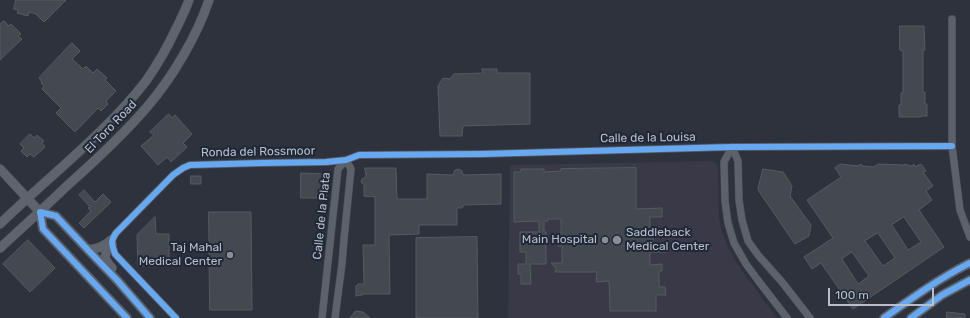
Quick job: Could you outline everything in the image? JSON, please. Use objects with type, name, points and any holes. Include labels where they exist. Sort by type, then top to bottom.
[{"type":"main road","name":"El Toro Road","points":[[0,224],[26,198],[86,145],[136,92],[159,61],[177,28],[189,0]]},
{"type":"main road","name":"El Toro Road","points":[[0,248],[123,134],[148,106],[172,73],[197,30],[209,0]]},
{"type":"main road","points":[[0,169],[40,212],[56,216],[150,318]]},
{"type":"main road","points":[[40,212],[43,229],[127,318]]},
{"type":"main road","points":[[88,250],[96,249],[112,242]]},
{"type":"main road","points":[[112,242],[107,249],[105,255],[106,260],[123,282],[125,290]]},
{"type":"main road","points":[[884,318],[957,269],[970,263]]},
{"type":"main road","points":[[911,318],[951,289],[970,280]]},
{"type":"street","points":[[952,19],[952,146],[960,210],[970,237]]},
{"type":"street","name":"Calle de la Louisa","points":[[346,160],[357,155],[732,147],[952,146]]},
{"type":"street","points":[[732,147],[724,162],[725,201],[728,224],[734,244],[746,264],[787,318]]},
{"type":"street","points":[[732,147],[738,161],[739,200],[742,220],[748,241],[758,256],[782,282],[810,318]]},
{"type":"street","name":"Ronda del Rossmoor","points":[[112,242],[116,233],[173,175],[190,165],[262,162],[326,162],[346,160]]},
{"type":"street","name":"Calle de la Plata","points":[[322,318],[338,169],[346,160],[351,169],[335,318]]},
{"type":"street","points":[[112,242],[115,254],[176,318]]},
{"type":"shaded area","name":"Saddleback Medical Center","points":[[710,161],[716,163],[718,168],[719,218],[722,232],[728,247],[737,264],[777,318],[508,318],[510,165]]},
{"type":"building","points":[[16,0],[66,0],[44,22],[36,14],[29,12],[28,16],[17,13],[18,10],[14,9]]},
{"type":"building","points":[[4,21],[9,26],[11,24],[21,34],[18,36],[22,39],[0,60],[0,24]]},
{"type":"building","points":[[900,26],[924,26],[925,50],[923,50],[923,92],[925,92],[925,104],[927,104],[927,116],[899,117],[901,93],[903,93],[903,51],[900,50]]},
{"type":"building","points":[[72,43],[80,51],[72,59],[83,69],[86,66],[93,73],[97,69],[107,78],[105,80],[116,91],[106,101],[108,104],[101,111],[98,108],[75,132],[56,113],[61,108],[42,89],[44,86],[39,78]]},
{"type":"building","points":[[482,69],[497,69],[497,73],[530,73],[530,124],[463,126],[462,136],[440,136],[438,86],[443,78],[450,79],[454,74],[483,73]]},
{"type":"building","points":[[169,114],[172,118],[175,115],[192,134],[183,143],[187,147],[171,162],[167,157],[158,165],[141,146],[154,135],[150,132]]},
{"type":"building","points":[[30,134],[34,138],[37,135],[44,141],[42,143],[45,147],[34,157],[30,154],[27,157],[21,151],[24,148],[20,144]]},
{"type":"building","points":[[841,164],[858,166],[861,164],[862,166],[874,167],[878,164],[906,164],[912,166],[914,164],[915,167],[921,164],[926,171],[923,172],[933,186],[926,191],[932,200],[919,210],[944,247],[853,309],[821,263],[812,269],[804,257],[833,238],[807,200],[841,177],[835,168]],"holes":[[[904,217],[921,242],[908,250],[892,225]],[[878,233],[895,258],[883,266],[865,241]],[[852,252],[869,276],[858,284],[842,259]]]},
{"type":"building","points":[[365,168],[396,168],[397,199],[427,199],[427,174],[453,175],[455,170],[459,169],[462,171],[463,175],[501,174],[501,204],[464,205],[462,208],[457,208],[457,225],[419,225],[419,234],[389,235],[390,294],[364,294],[356,296],[356,286],[358,284],[364,284],[363,245],[375,245],[375,197],[364,196],[364,185],[361,182],[362,179],[366,177]]},
{"type":"building","points":[[636,168],[636,209],[662,208],[662,217],[650,217],[650,235],[653,235],[653,244],[667,244],[667,252],[650,252],[650,265],[662,264],[662,271],[659,271],[659,287],[665,287],[666,295],[656,295],[656,311],[610,311],[609,281],[596,282],[597,272],[555,272],[556,268],[551,263],[562,263],[562,246],[558,246],[557,236],[561,236],[561,219],[548,219],[548,221],[544,221],[544,232],[546,232],[546,264],[530,264],[531,284],[521,284],[521,274],[518,274],[518,264],[526,264],[526,252],[520,252],[520,232],[539,232],[539,221],[514,222],[514,172],[521,172],[521,169],[544,169],[544,172],[561,171],[561,169]]},
{"type":"building","points":[[763,169],[783,172],[792,186],[790,196],[811,225],[809,236],[795,244],[758,190]]},
{"type":"building","points":[[301,173],[327,174],[326,198],[301,198]]},
{"type":"building","points":[[191,176],[201,176],[201,184],[191,184]]},
{"type":"building","points":[[84,190],[95,202],[103,194],[111,202],[84,228],[79,223],[91,211],[88,208],[90,207],[79,195]]},
{"type":"building","name":"Taj Mahal Medical Center","points":[[209,212],[251,212],[252,310],[210,310]]},
{"type":"building","points":[[155,217],[156,234],[169,234],[169,266],[138,266],[137,235]]},
{"type":"building","points":[[477,237],[478,318],[416,318],[416,238]]},
{"type":"building","points":[[28,240],[55,268],[30,292],[3,264]]},
{"type":"building","points":[[356,311],[363,312],[370,318],[350,318]]},
{"type":"building","points":[[947,312],[965,314],[965,318],[947,318]]},
{"type":"cycle path","points":[[176,318],[115,254],[112,241],[116,233],[173,175],[190,165],[326,162],[346,160],[359,155],[482,154],[732,147],[952,146]]},
{"type":"cycle path","points":[[127,318],[43,229],[40,212],[56,216],[117,280],[150,318]]},
{"type":"cycle path","points":[[884,318],[937,282],[970,263]]},
{"type":"cycle path","points":[[911,318],[942,295],[970,280]]},
{"type":"place","name":"Main Hospital","points":[[605,240]]},
{"type":"place","name":"Saddleback Medical Center","points":[[617,240]]},
{"type":"place","name":"Taj Mahal Medical Center","points":[[230,255]]}]
